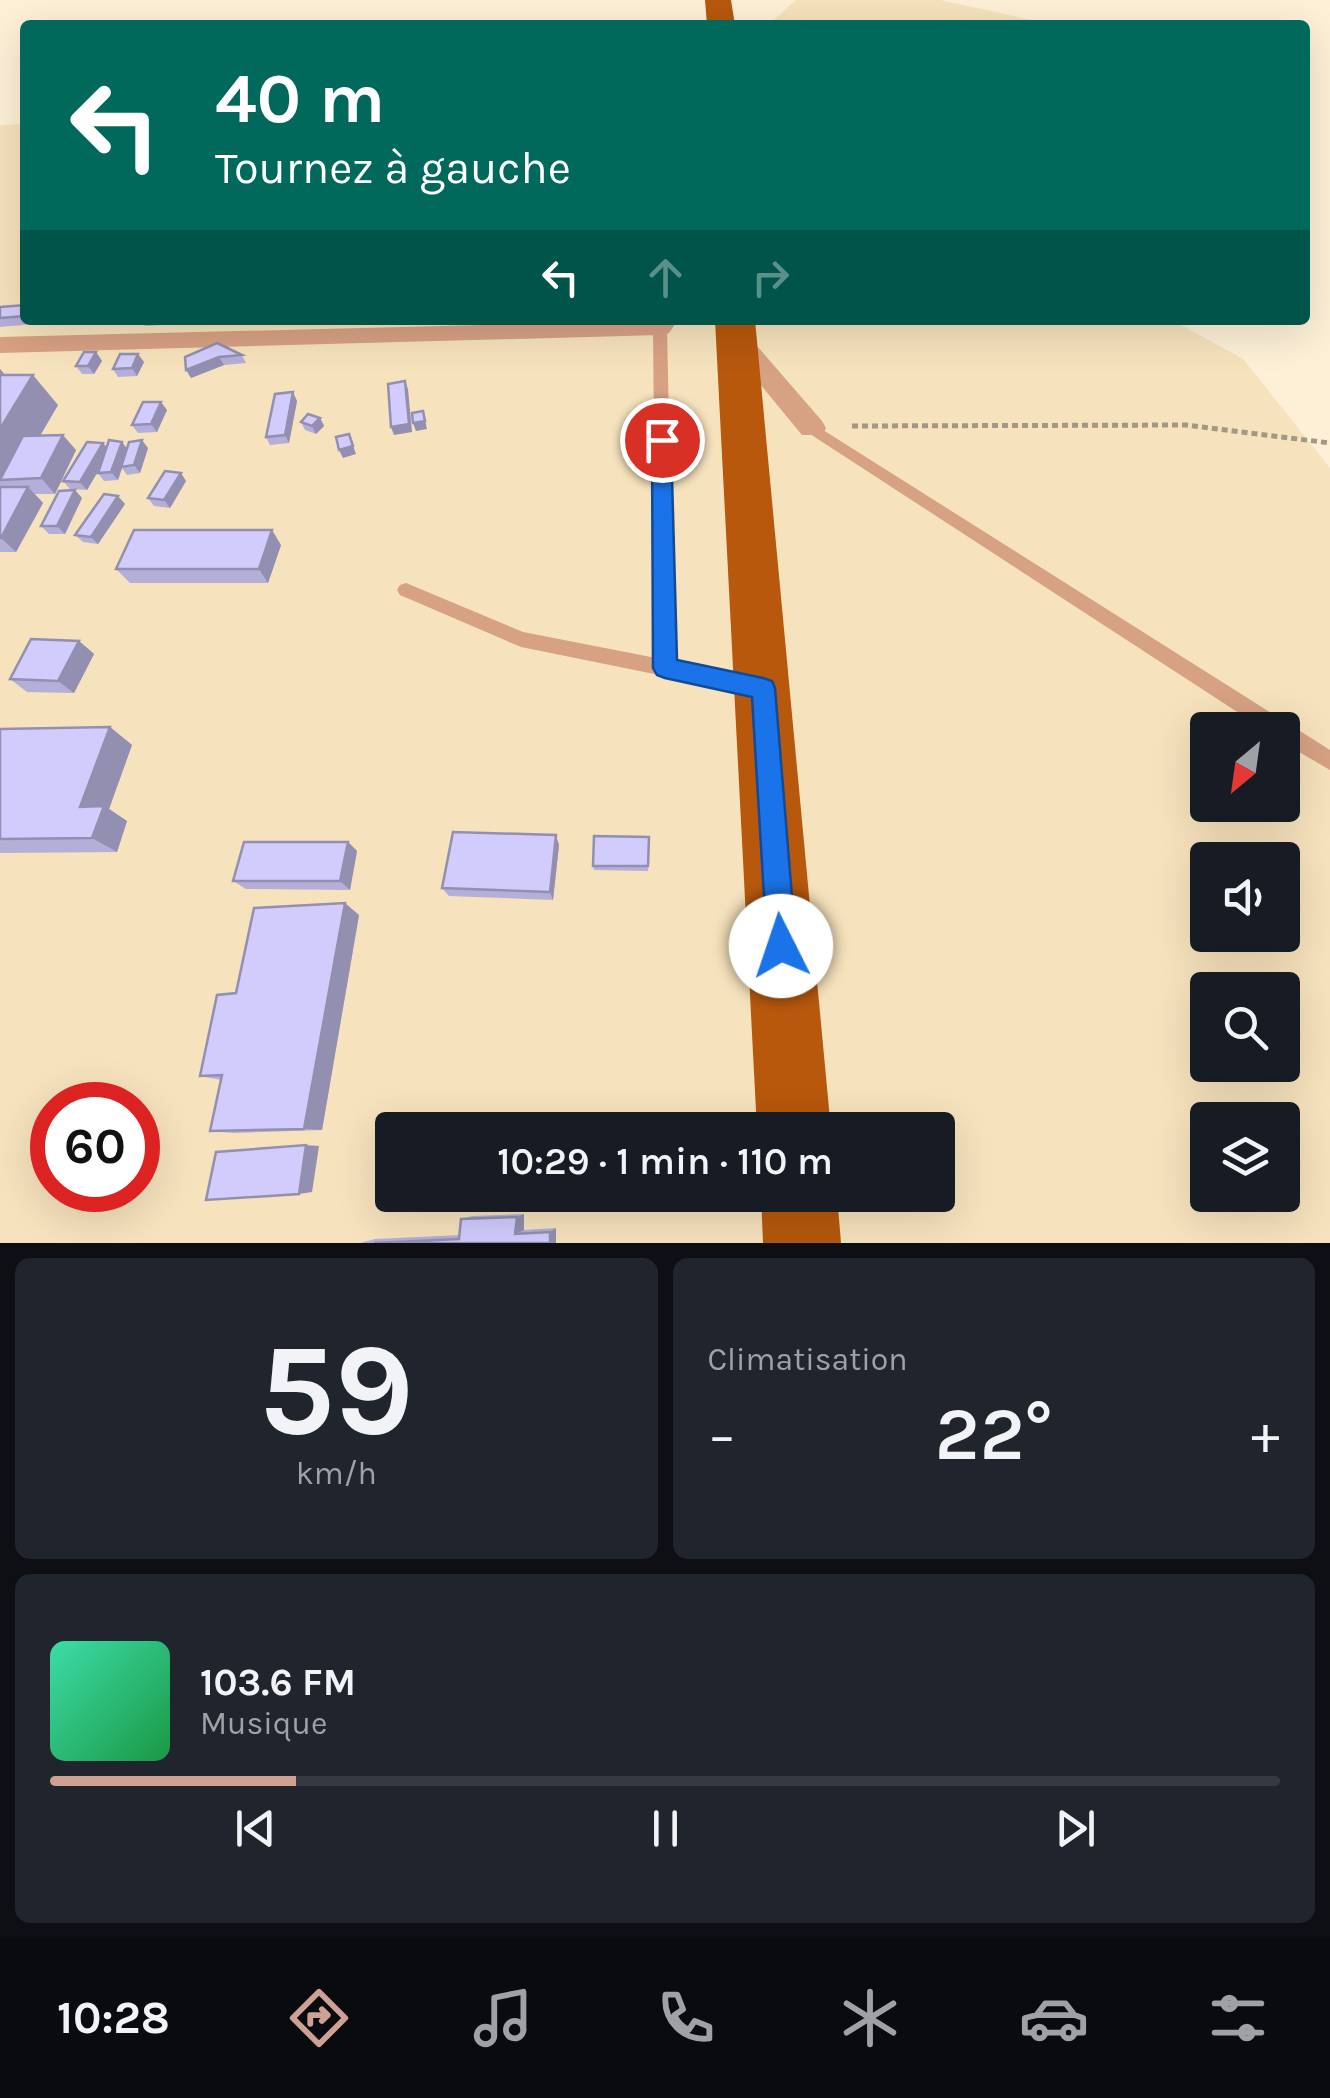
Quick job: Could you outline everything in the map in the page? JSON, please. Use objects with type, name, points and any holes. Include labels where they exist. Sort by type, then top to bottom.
[{"type":"main road","points":[[736,329],[793,1112]]},
{"type":"main road","points":[[800,1212],[802,1243]]},
{"type":"street","points":[[0,345],[603,325]]},
{"type":"street","points":[[736,329],[812,428]]},
{"type":"lane","points":[[663,325],[665,668]]},
{"type":"lane","points":[[812,428],[1254,712]]},
{"type":"lane","points":[[406,590],[520,639],[763,688]]},
{"type":"lane","points":[[1300,742],[1330,762]]},
{"type":"path","points":[[812,428],[1186,424],[1330,443]]},
{"type":"shaded area","points":[[796,0],[940,0],[1031,20],[774,20]]},
{"type":"shaded area","points":[[20,124],[20,325],[1181,325],[1243,359],[1330,468],[1330,1243],[0,1243],[0,125]]},
{"type":"building","points":[[20,305],[20,316],[0,318],[0,307]]},
{"type":"building","points":[[217,343],[242,355],[219,357],[186,370],[185,357]]},
{"type":"building","points":[[84,352],[96,352],[88,366],[76,366]]},
{"type":"building","points":[[120,354],[138,354],[132,368],[113,369]]},
{"type":"building","points":[[0,375],[33,375],[0,429]]},
{"type":"building","points":[[405,381],[409,424],[391,427],[388,384]]},
{"type":"building","points":[[293,392],[285,435],[266,437],[275,394]]},
{"type":"building","points":[[143,402],[161,402],[151,424],[132,425]]},
{"type":"building","points":[[423,411],[425,421],[413,423],[412,413]]},
{"type":"building","points":[[308,414],[320,418],[312,426],[301,422]]},
{"type":"building","points":[[349,434],[353,446],[339,450],[336,437]]},
{"type":"building","points":[[63,435],[41,478],[0,480],[23,436]]},
{"type":"building","points":[[109,440],[122,442],[111,472],[98,473]]},
{"type":"building","points":[[142,440],[134,465],[121,467],[129,442]]},
{"type":"building","points":[[87,442],[103,443],[80,482],[63,481]]},
{"type":"building","points":[[165,471],[181,473],[164,500],[148,498]]},
{"type":"building","points":[[0,487],[28,487],[1,538],[0,538]]},
{"type":"building","points":[[75,490],[57,526],[41,526],[59,491]]},
{"type":"building","points":[[104,494],[118,496],[91,537],[75,535]]},
{"type":"building","points":[[134,530],[272,530],[259,569],[116,569]]},
{"type":"building","points":[[31,639],[79,641],[58,681],[10,679]]},
{"type":"building","points":[[110,727],[80,807],[104,806],[92,838],[0,839],[0,729]]},
{"type":"building","points":[[453,832],[556,835],[550,892],[442,888]]},
{"type":"building","points":[[594,836],[649,837],[648,866],[593,866]]},
{"type":"building","points":[[244,842],[348,842],[340,881],[233,881]]},
{"type":"building","points":[[345,903],[304,1129],[210,1131],[222,1075],[200,1076],[217,995],[236,993],[254,908]]},
{"type":"building","points":[[306,1145],[299,1194],[206,1200],[216,1152]]},
{"type":"building","points":[[517,1217],[515,1234],[550,1232],[550,1243],[374,1243],[459,1239],[461,1219]]},
{"type":"route","points":[[662,440],[665,668],[763,688],[781,946]]}]
